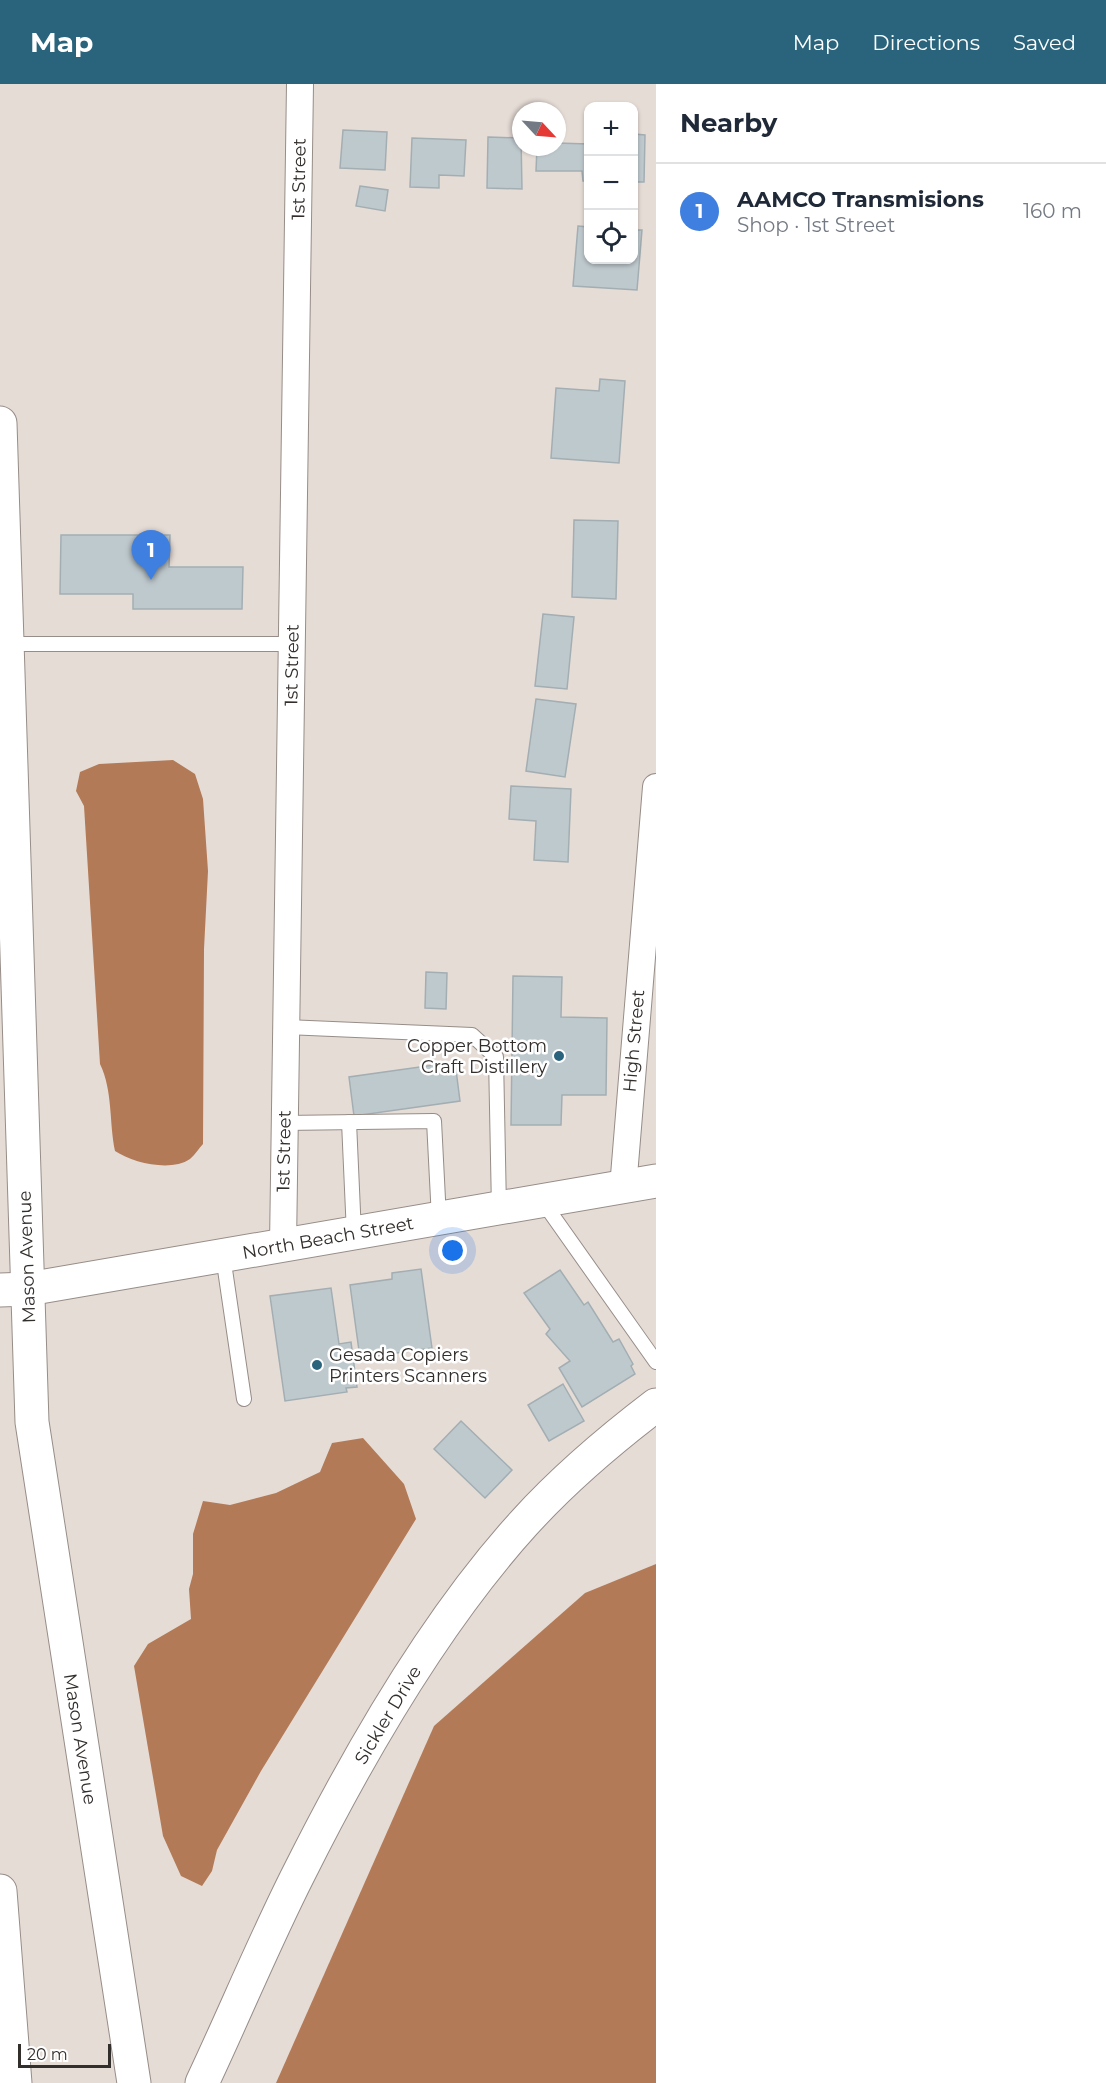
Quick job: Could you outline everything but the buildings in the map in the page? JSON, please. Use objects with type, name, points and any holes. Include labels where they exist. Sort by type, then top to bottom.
[{"type":"main road","name":"Mason Avenue","points":[[0,423],[7,644],[14,1289],[126,2046],[134,2083]]},
{"type":"main road","name":"North Beach Street","points":[[14,1289],[283,1246],[656,1181]]},
{"type":"main road","name":"Sickler Drive","points":[[202,2083],[299,1873],[372,1739],[455,1608],[525,1522],[612,1438],[656,1405]]},
{"type":"main road","points":[[0,1891],[15,2078]]},
{"type":"street","name":"1st Street","points":[[283,1246],[300,84]]},
{"type":"street","name":"High Street","points":[[623,1188],[656,787]]},
{"type":"lane","points":[[7,644],[292,644]]},
{"type":"lane","points":[[286,1027],[472,1035],[496,1057],[499,1209]]},
{"type":"lane","points":[[284,1123],[434,1121],[439,1219]]},
{"type":"lane","points":[[349,1122],[354,1234]]},
{"type":"lane","points":[[543,1202],[656,1362]]},
{"type":"lane","points":[[223,1256],[244,1399]]},
{"type":"shaded area","points":[[173,760],[195,774],[203,799],[208,871],[204,949],[203,1144],[190,1159],[173,1165],[163,1165],[142,1162],[115,1151],[109,1096],[100,1064],[84,806],[76,791],[80,772],[99,764]]},
{"type":"shaded area","points":[[363,1438],[404,1484],[416,1519],[261,1771],[217,1850],[212,1871],[202,1886],[181,1876],[163,1836],[134,1666],[148,1644],[191,1619],[189,1589],[193,1574],[193,1534],[203,1501],[230,1505],[276,1493],[320,1472],[332,1443]]},
{"type":"shaded area","points":[[656,1564],[656,2083],[276,2083],[434,1726],[585,1593]]},
{"type":"place","name":"AAMCO Transmisions","points":[[151,580]]},
{"type":"place","name":"Copper Bottom Craft Distillery","points":[[559,1056]]},
{"type":"place","name":"Gesada Copiers Printers Scanners","points":[[317,1365]]}]
